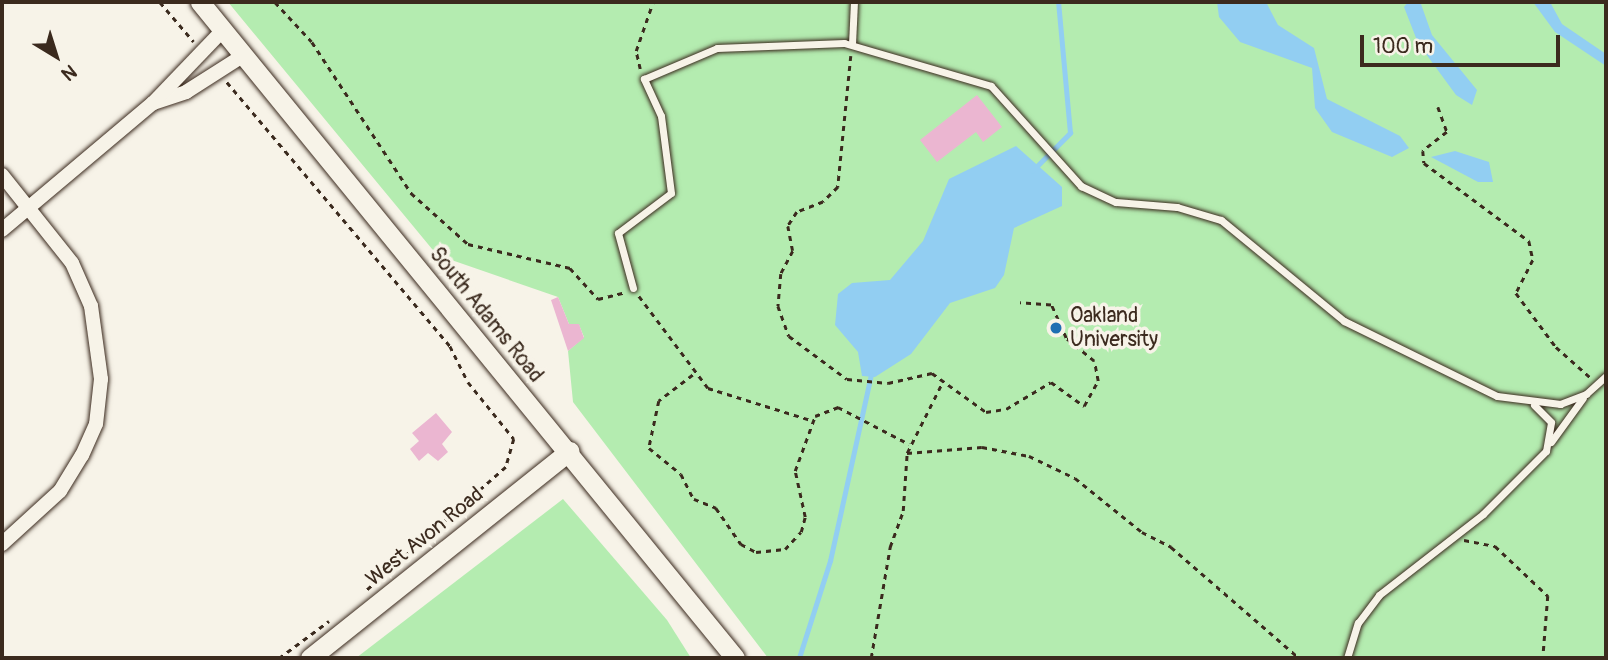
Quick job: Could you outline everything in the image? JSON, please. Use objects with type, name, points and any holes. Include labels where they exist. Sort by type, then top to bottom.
[{"type":"main road","name":"South Adams Road","points":[[200,2],[569,451],[735,658]]},
{"type":"main road","name":"West Avon Road","points":[[310,658],[569,451]]},
{"type":"street","points":[[2,230],[153,103],[200,50],[223,30]]},
{"type":"street","points":[[153,103],[219,73],[244,55]]},
{"type":"street","points":[[2,175],[32,206],[72,264],[91,306],[101,379],[96,424],[82,455],[60,491],[2,544]]},
{"type":"lane","points":[[852,44],[854,2]]},
{"type":"lane","points":[[633,288],[618,233],[671,194],[662,116],[644,79],[716,48],[852,44],[991,86],[1081,186],[1116,202],[1177,207],[1221,220],[1344,321],[1468,383],[1533,405],[1551,422],[1551,442]]},
{"type":"lane","points":[[1347,658],[1358,623],[1379,595],[1454,536],[1551,442],[1586,394],[1606,376]]},
{"type":"lane","points":[[1533,405],[1586,394]]},
{"type":"path","points":[[160,2],[200,50]]},
{"type":"path","points":[[275,2],[312,42],[411,193],[468,244],[570,268],[597,299],[633,288],[693,375],[728,397],[811,420],[830,408],[851,412],[909,444]]},
{"type":"path","points":[[644,79],[636,51],[653,2]]},
{"type":"path","points":[[852,44],[838,187],[823,202],[791,217],[793,251],[781,274],[778,306],[800,348],[853,380],[878,383],[925,372],[944,380],[986,412],[1006,410],[1051,382],[1084,406],[1097,381],[1094,361],[1066,338],[1051,304],[1020,303]]},
{"type":"path","points":[[219,73],[450,346],[468,382],[514,439],[506,467],[364,592]]},
{"type":"path","points":[[1438,107],[1447,132],[1423,151],[1424,163],[1530,241],[1533,260],[1517,282],[1518,297],[1556,347],[1598,384]]},
{"type":"path","points":[[693,375],[659,401],[649,448],[751,551],[778,552],[801,532],[806,517],[795,471],[808,446],[811,420]]},
{"type":"path","points":[[871,658],[890,547],[903,511],[909,444],[944,380]]},
{"type":"path","points":[[907,453],[982,447],[1029,456],[1074,478],[1142,533],[1171,547],[1299,658]]},
{"type":"path","points":[[1454,536],[1495,546],[1548,596],[1543,658]]},
{"type":"path","points":[[279,658],[334,617]]},
{"type":"green space","name":"Oakland University","points":[[228,2],[1606,2],[1606,658],[768,658],[573,402],[568,351],[584,337],[579,325],[569,324],[558,297],[437,255]]},
{"type":"green space","points":[[563,499],[667,620],[691,658],[356,658]]},
{"type":"water","points":[[1217,2],[1266,2],[1278,25],[1314,48],[1327,99],[1400,136],[1409,148],[1392,157],[1332,132],[1315,108],[1312,68],[1240,42],[1219,17]]},
{"type":"water","points":[[1408,2],[1421,4],[1432,35],[1477,90],[1472,105],[1456,95],[1418,43],[1404,7]]},
{"type":"water","points":[[1533,2],[1550,2],[1562,24],[1606,54],[1606,66],[1555,32]]},
{"type":"water","points":[[1016,146],[1062,187],[1062,206],[1014,228],[1004,275],[995,288],[950,303],[911,354],[875,377],[862,376],[858,352],[835,325],[838,294],[852,283],[890,280],[923,241],[949,179]]},
{"type":"water","points":[[1455,151],[1489,162],[1493,182],[1478,182],[1431,157]]},
{"type":"building","points":[[977,95],[1002,127],[983,142],[976,132],[937,162],[920,140]]},
{"type":"building","points":[[558,297],[569,324],[579,324],[584,338],[568,351],[551,300]]},
{"type":"building","points":[[436,413],[452,432],[442,444],[448,452],[438,461],[428,453],[419,461],[410,449],[419,441],[412,433]]},
{"type":"waterway","points":[[1032,171],[1070,133],[1058,2]]},
{"type":"waterway","points":[[799,658],[830,561],[871,375]]},
{"type":"place","name":"Oakland University","points":[[1056,328]]}]
